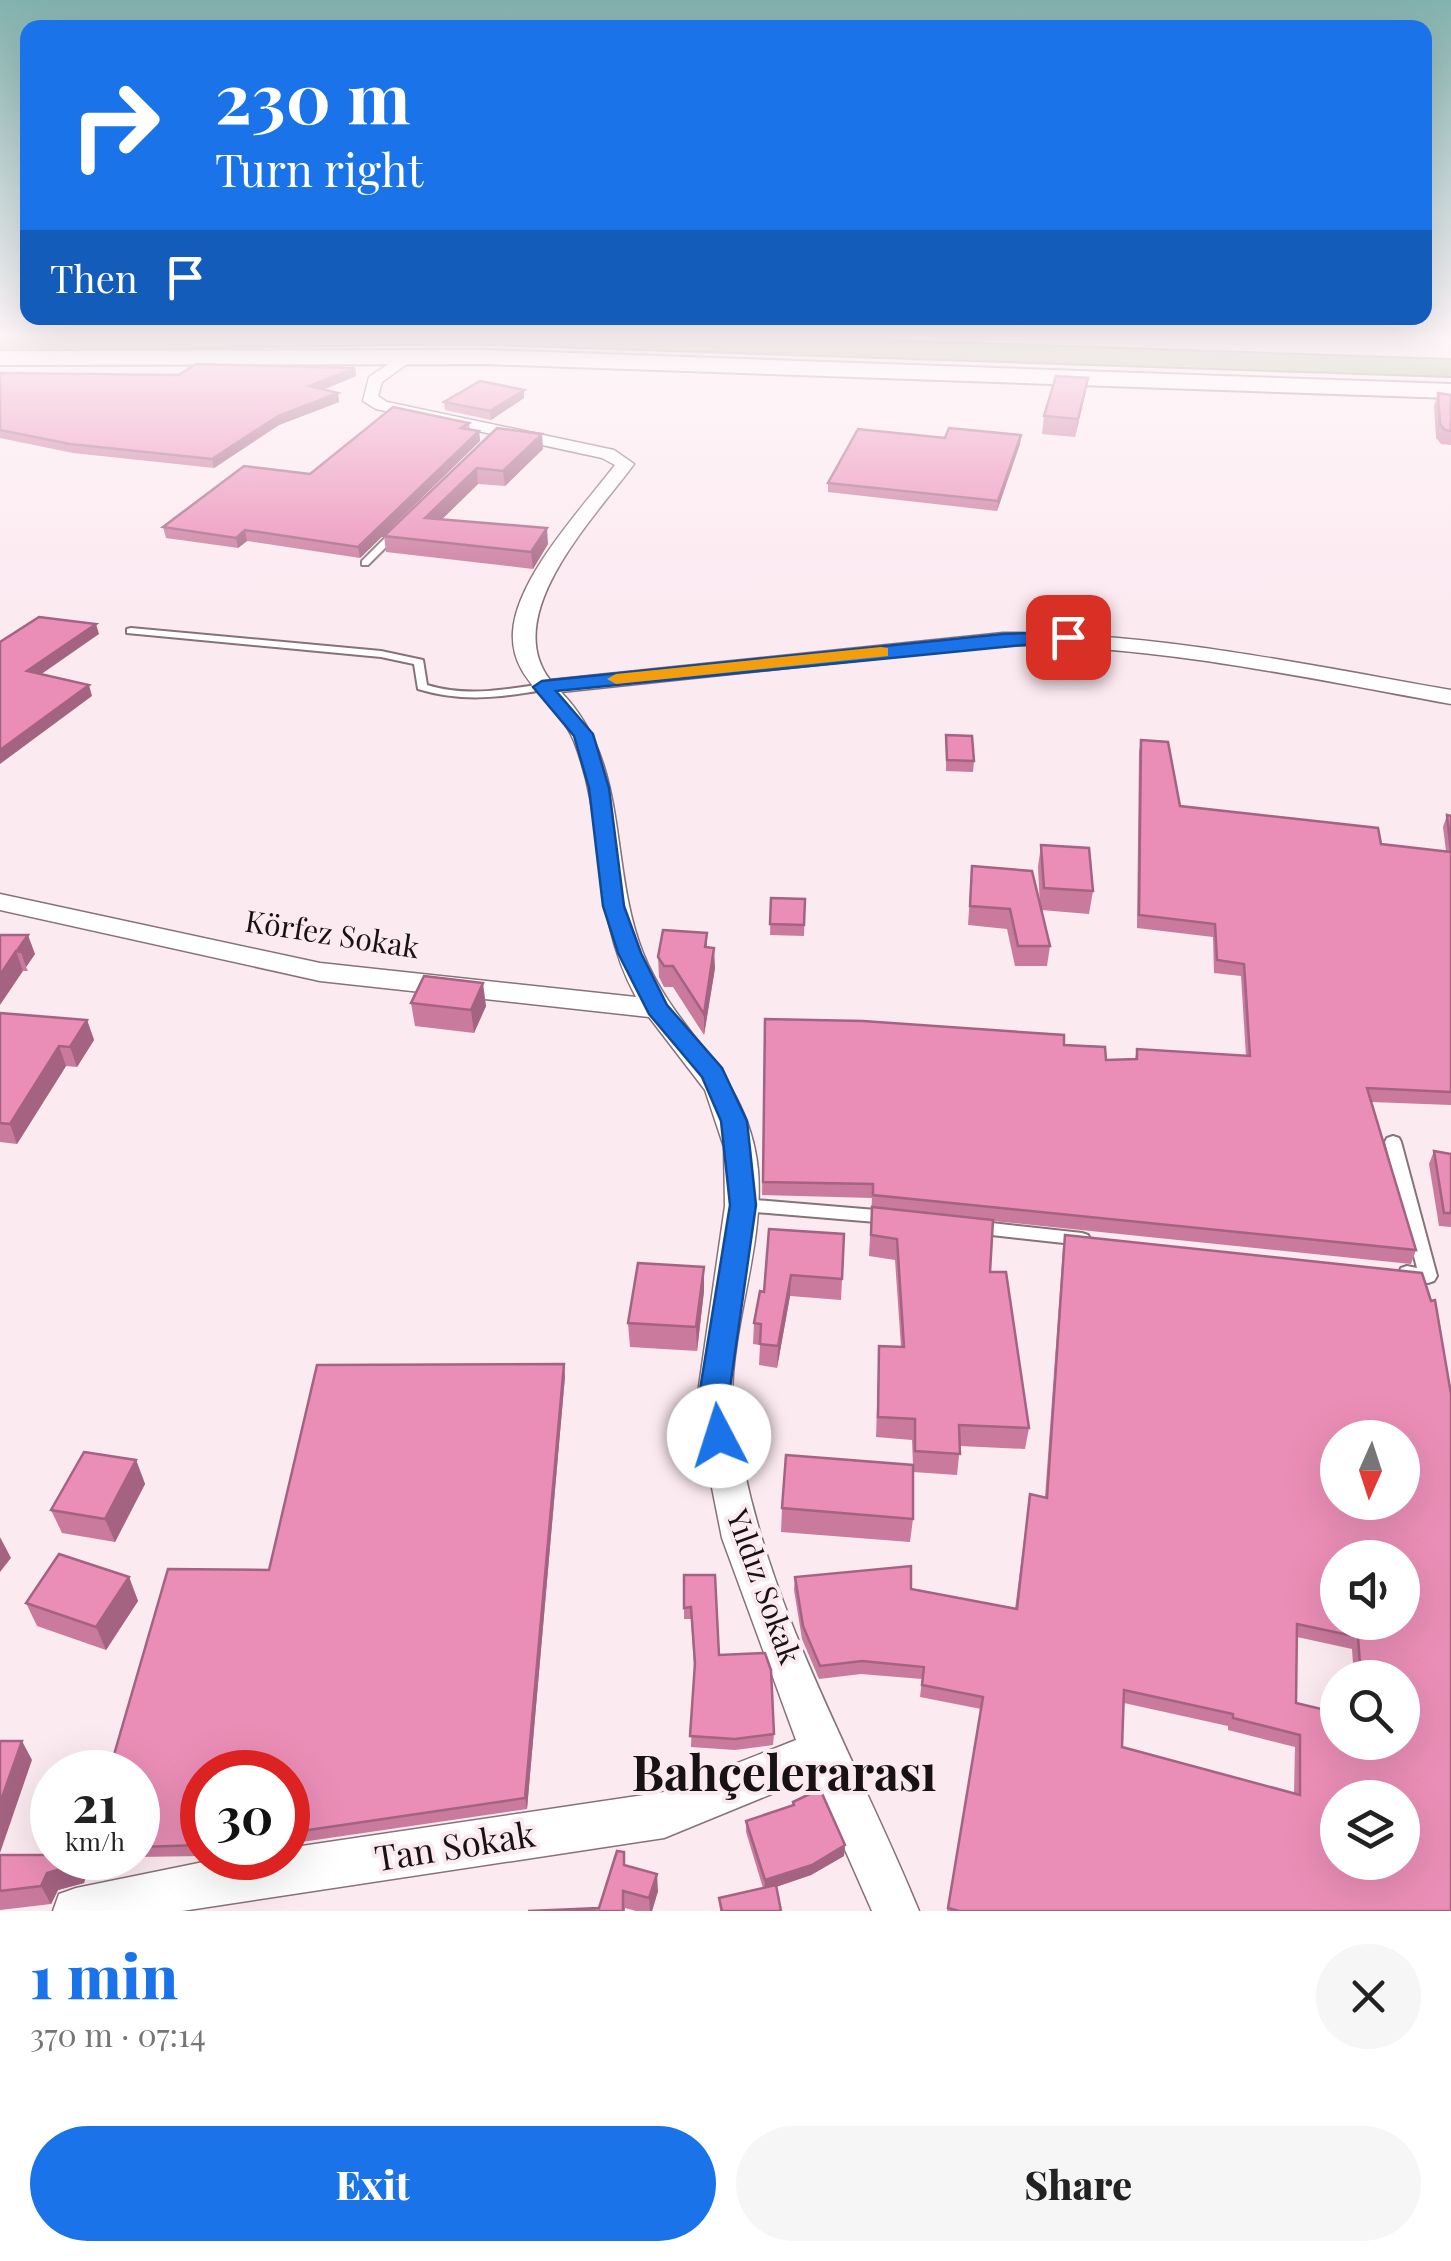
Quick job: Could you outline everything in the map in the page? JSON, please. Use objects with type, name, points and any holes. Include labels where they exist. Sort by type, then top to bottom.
[{"type":"street","name":"Yıldız Sokak","points":[[439,422],[494,438],[608,454],[625,464],[556,554],[523,628],[527,668],[583,734],[599,788],[614,906],[630,953],[657,1009],[713,1074],[734,1121],[743,1205],[713,1402],[737,1519],[824,1750],[896,1911]]},
{"type":"street","points":[[542,687],[1003,639],[1068,637],[1132,640],[1451,697]]},
{"type":"street","name":"Körfez Sokak","points":[[0,902],[320,972],[657,1009]]},
{"type":"street","name":"Tan Sokak","points":[[76,1911],[194,1884],[664,1815],[824,1750]]},
{"type":"lane","points":[[365,563],[406,523]]},
{"type":"lane","points":[[130,631],[420,662],[422,687],[439,693],[482,697],[542,687]]},
{"type":"lane","points":[[1389,1272],[1428,1276],[1393,1142]]},
{"type":"lane","points":[[743,1205],[901,1219]]},
{"type":"lane","points":[[960,1226],[1097,1241]]},
{"type":"building","points":[[0,422],[269,422],[212,459],[70,444],[0,430]]},
{"type":"building","points":[[374,422],[465,422],[469,423],[461,428],[479,431],[358,547],[245,530],[236,538],[163,527],[244,466],[310,474]]},
{"type":"building","points":[[1451,422],[1451,431],[1445,430],[1440,424]]},
{"type":"building","points":[[497,428],[542,434],[503,471],[477,468],[425,518],[547,528],[531,552],[384,536]]},
{"type":"building","points":[[949,428],[1021,435],[998,501],[828,483],[858,429],[945,438]]},
{"type":"building","points":[[39,617],[96,624],[27,671],[89,685],[0,750],[0,642]]},
{"type":"building","points":[[946,735],[972,736],[974,761],[947,760]]},
{"type":"building","points":[[1141,740],[1168,742],[1180,806],[1378,828],[1381,844],[1451,852],[1451,1092],[1367,1088],[1416,1250],[873,1195],[873,1184],[763,1182],[765,1019],[863,1021],[1064,1035],[1064,1045],[1105,1047],[1106,1060],[1137,1059],[1137,1049],[1250,1056],[1244,964],[1217,960],[1215,924],[1139,915]]},
{"type":"building","points":[[1447,815],[1451,816],[1451,852]]},
{"type":"building","points":[[1041,845],[1089,848],[1093,891],[1044,888]]},
{"type":"building","points":[[972,866],[1032,871],[1050,946],[1018,946],[1010,909],[970,906]]},
{"type":"building","points":[[771,898],[805,899],[804,925],[770,924]]},
{"type":"building","points":[[663,930],[707,933],[705,947],[714,948],[704,1014],[673,966],[664,966],[658,957]]},
{"type":"building","points":[[0,935],[28,935],[18,949],[21,952],[16,951],[0,975]]},
{"type":"building","points":[[424,976],[483,983],[471,1010],[411,1003]]},
{"type":"building","points":[[0,1013],[87,1020],[70,1047],[59,1046],[10,1124],[0,1123]]},
{"type":"building","points":[[1434,1151],[1451,1154],[1451,1213],[1444,1213]]},
{"type":"building","points":[[872,1207],[993,1220],[990,1272],[1006,1272],[1029,1428],[959,1425],[960,1454],[915,1451],[915,1419],[878,1417],[879,1346],[904,1347],[897,1239],[871,1235]]},
{"type":"building","points":[[769,1229],[844,1234],[842,1279],[791,1275],[778,1346],[760,1344],[761,1324],[754,1323],[760,1291],[764,1292]]},
{"type":"building","points":[[1065,1235],[1422,1273],[1431,1301],[1435,1300],[1451,1394],[1451,1911],[948,1908],[983,1697],[922,1685],[924,1667],[862,1661],[820,1666],[803,1626],[795,1577],[911,1566],[911,1589],[1017,1609],[1030,1494],[1047,1498]],"holes":[[[1320,1540],[1420,1540],[1420,1640],[1358,1640],[1360,1660],[1420,1660],[1420,1760],[1320,1760],[1320,1709],[1296,1703],[1297,1624],[1320,1629]],[[1124,1690],[1233,1714],[1233,1718],[1300,1735],[1300,1795],[1122,1747]]]},
{"type":"building","points":[[638,1263],[704,1267],[696,1327],[628,1323]]},
{"type":"building","points":[[564,1364],[525,1798],[310,1830],[310,1750],[180,1750],[180,1846],[160,1846],[160,1750],[115,1750],[168,1569],[269,1570],[317,1365]]},
{"type":"building","points":[[84,1452],[136,1460],[105,1519],[51,1510]]},
{"type":"building","points":[[786,1455],[913,1465],[913,1519],[782,1508]]},
{"type":"building","points":[[59,1554],[129,1577],[96,1627],[26,1603]]},
{"type":"building","points":[[684,1575],[715,1575],[719,1655],[765,1653],[771,1670],[774,1734],[735,1739],[690,1736],[695,1663],[691,1607],[684,1608]]},
{"type":"building","points":[[0,1741],[22,1741],[0,1803]]},
{"type":"building","points":[[820,1789],[845,1845],[812,1865],[765,1880],[746,1821],[794,1805],[793,1802]]},
{"type":"building","points":[[617,1851],[624,1852],[624,1865],[657,1874],[649,1898],[623,1891],[623,1911],[528,1911],[599,1908]]},
{"type":"building","points":[[0,1855],[30,1855],[30,1880],[44,1880],[41,1886],[0,1891]]},
{"type":"building","points":[[776,1885],[781,1911],[722,1911],[719,1898]]},
{"type":"slow traffic","points":[[616,679],[881,652]]},
{"type":"district","name":"Bahçelerarası","points":[[784,1774]]},
{"type":"route","points":[[719,1436],[713,1402],[743,1205],[734,1121],[713,1074],[657,1009],[630,953],[614,906],[599,788],[583,734],[542,687],[1003,639],[1068,637]]}]
